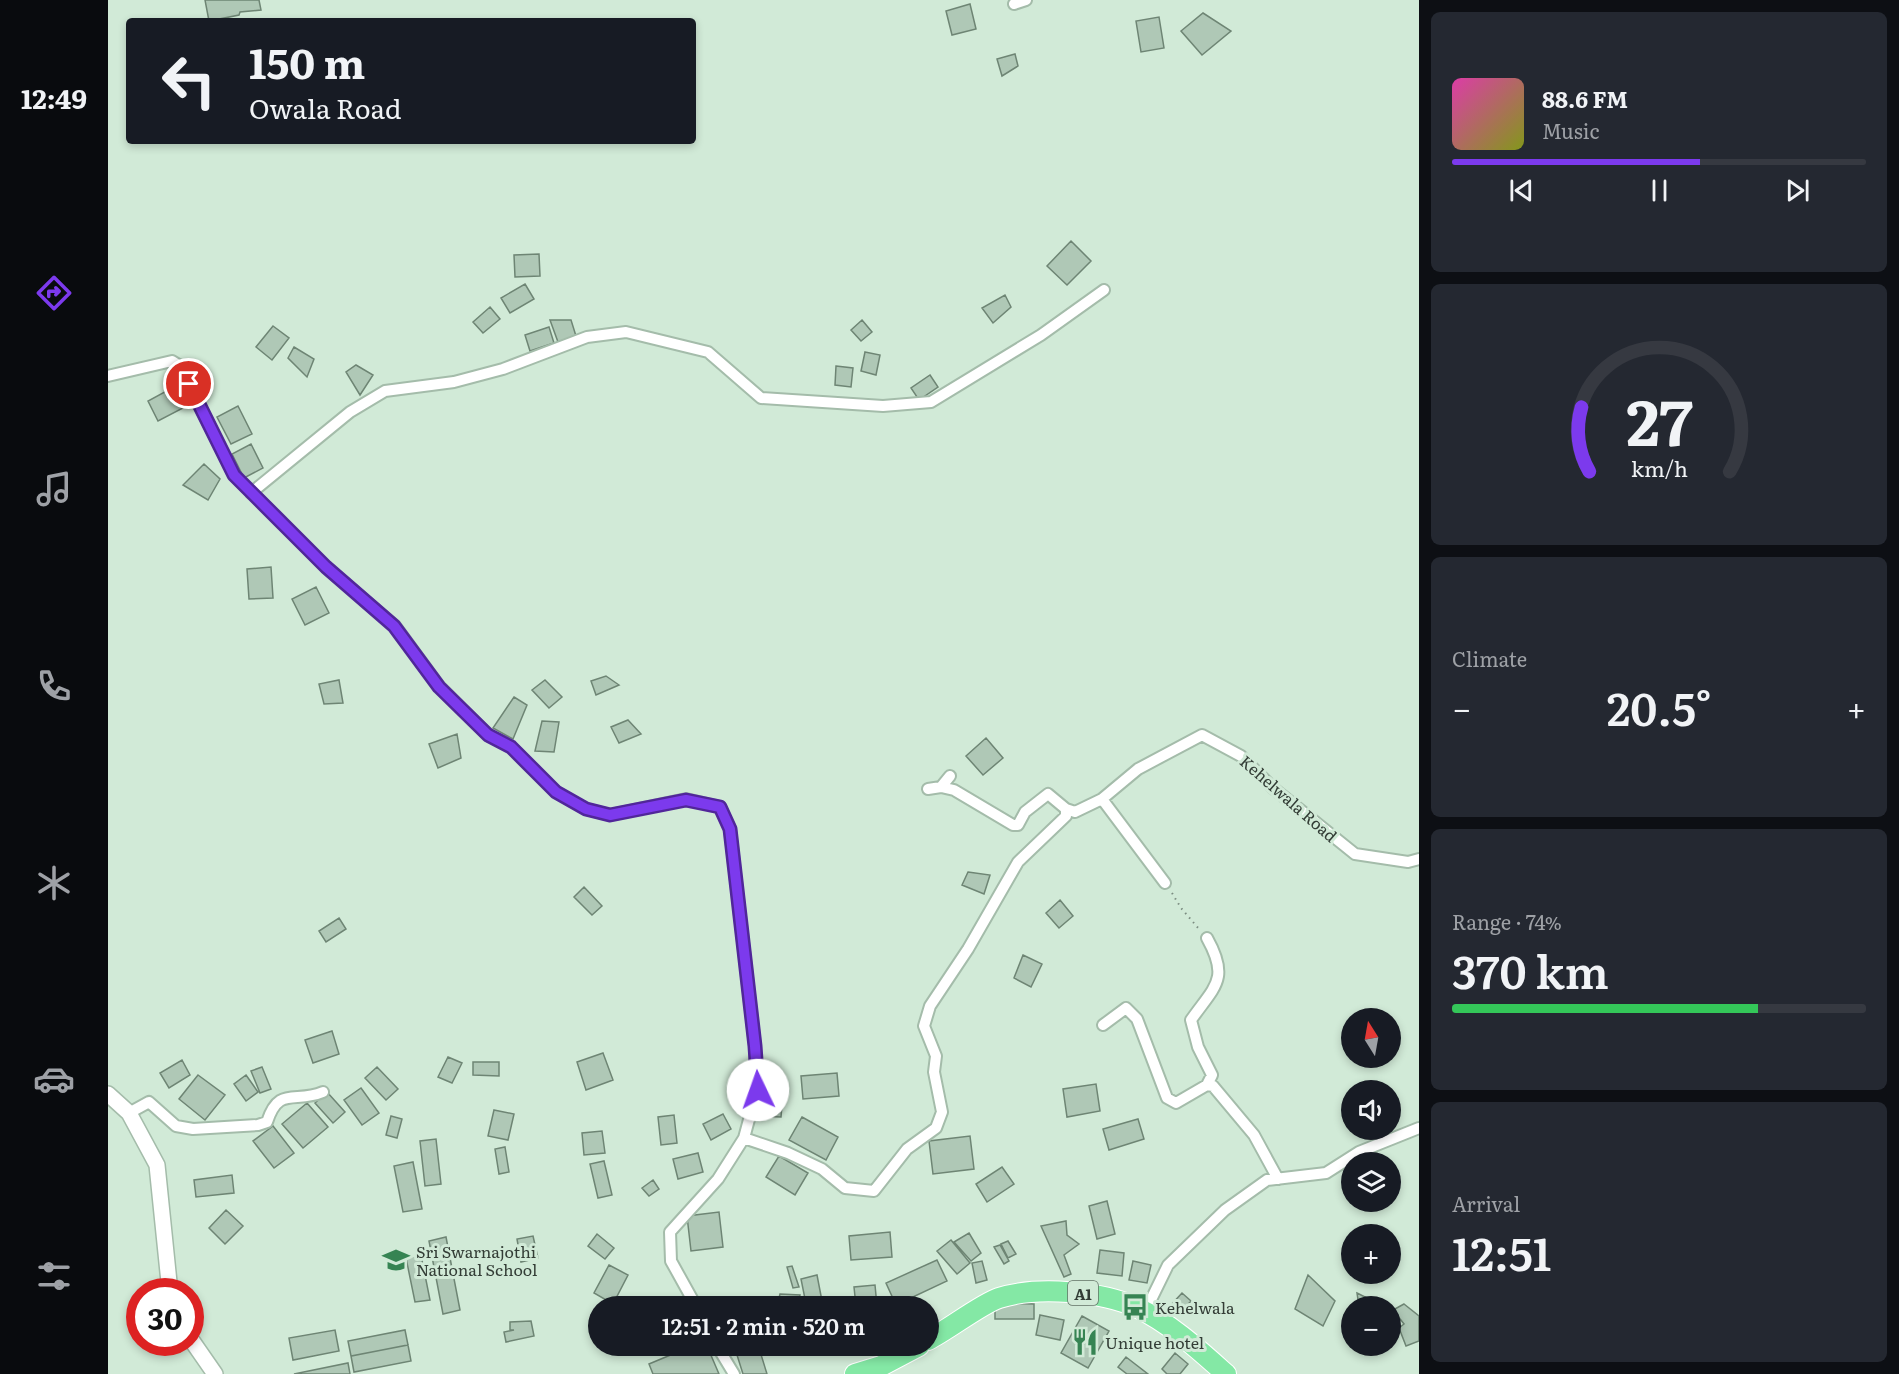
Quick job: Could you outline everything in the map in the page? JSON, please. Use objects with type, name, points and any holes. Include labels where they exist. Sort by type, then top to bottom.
[{"type":"highway","name":"A1","points":[[939,1333],[997,1298],[1035,1291],[1083,1293],[1135,1307],[1145,1312],[1196,1347],[1226,1374]]},
{"type":"highway","points":[[855,1374],[881,1366],[900,1356]]},
{"type":"main road","points":[[108,1094],[129,1113],[157,1165],[169,1278]]},
{"type":"main road","points":[[202,1356],[215,1374]]},
{"type":"street","points":[[1014,4],[1026,0]]},
{"type":"street","points":[[251,493],[350,411],[385,391],[454,382],[502,369],[587,337],[626,332],[708,352],[761,398],[883,406],[931,402],[1041,335],[1104,290]]},
{"type":"street","points":[[108,376],[172,361],[180,366],[234,475],[326,567],[394,626],[439,687],[488,735],[511,747],[556,792],[586,809],[610,815],[686,800],[720,807],[730,829],[758,1090],[744,1138],[718,1179],[670,1232],[671,1261],[690,1296]]},
{"type":"street","name":"Kehelwala Road","points":[[1066,809],[1075,812],[1102,799],[1138,769],[1202,735],[1241,756],[1273,788],[1354,854],[1408,862],[1419,859]]},
{"type":"street","points":[[941,787],[950,776]]},
{"type":"street","points":[[744,1138],[788,1153],[822,1169],[845,1188],[874,1191],[907,1149],[936,1128],[942,1112],[934,1072],[936,1056],[924,1026],[930,1006],[968,949],[1018,862],[1066,816],[1066,809],[1048,794],[1025,812],[1018,825],[1013,825],[954,790],[941,787],[928,789]]},
{"type":"street","points":[[1102,799],[1166,883]]},
{"type":"street","points":[[1207,938],[1218,958],[1220,972],[1216,984],[1191,1020],[1198,1047],[1212,1075],[1207,1086]]},
{"type":"street","points":[[1103,1025],[1126,1008],[1137,1018],[1167,1098],[1176,1103],[1207,1086],[1213,1086],[1254,1135],[1278,1179]]},
{"type":"street","points":[[129,1113],[149,1102],[176,1126],[193,1129],[258,1125],[267,1122],[272,1107],[283,1098],[313,1096],[323,1092]]},
{"type":"street","points":[[1145,1312],[1168,1265],[1225,1210],[1267,1180],[1326,1173],[1359,1152],[1419,1128]]},
{"type":"street","points":[[723,1356],[734,1374]]},
{"type":"path","points":[[1166,883],[1180,908],[1207,938]]},
{"type":"building","points":[[205,0],[259,0],[261,10],[240,12],[239,15],[224,18],[208,18]]},
{"type":"building","points":[[970,4],[976,29],[952,35],[946,11]]},
{"type":"building","points":[[1203,13],[1231,31],[1202,55],[1181,31]]},
{"type":"building","points":[[1159,17],[1164,48],[1141,52],[1136,21]]},
{"type":"building","points":[[1015,54],[1018,66],[1002,76],[997,59]]},
{"type":"building","points":[[1071,241],[1091,261],[1067,285],[1047,266]]},
{"type":"building","points":[[539,254],[540,276],[515,277],[514,255]]},
{"type":"building","points":[[525,284],[534,299],[510,313],[501,298]]},
{"type":"building","points":[[1005,295],[1011,307],[993,323],[982,308]]},
{"type":"building","points":[[490,307],[500,319],[483,333],[473,322]]},
{"type":"building","points":[[550,320],[571,320],[576,336],[558,342]]},
{"type":"building","points":[[862,320],[872,332],[861,341],[851,330]]},
{"type":"building","points":[[273,326],[289,338],[272,360],[256,347]]},
{"type":"building","points":[[549,327],[554,343],[530,351],[525,335]]},
{"type":"building","points":[[294,347],[314,359],[307,377],[288,358]]},
{"type":"building","points":[[865,352],[880,355],[876,375],[861,371]]},
{"type":"building","points":[[356,365],[373,375],[360,395],[346,372]]},
{"type":"building","points":[[836,366],[853,368],[851,387],[835,385]]},
{"type":"building","points":[[930,375],[938,387],[919,400],[911,388]]},
{"type":"building","points":[[172,388],[183,408],[158,421],[148,401]]},
{"type":"building","points":[[238,406],[252,434],[231,444],[217,417]]},
{"type":"building","points":[[251,444],[263,468],[244,478],[232,454]]},
{"type":"building","points":[[204,464],[220,479],[208,500],[183,485]]},
{"type":"building","points":[[271,567],[273,598],[249,599],[247,569]]},
{"type":"building","points":[[316,587],[329,613],[305,625],[292,599]]},
{"type":"building","points":[[606,676],[619,685],[596,695],[591,681]]},
{"type":"building","points":[[339,680],[343,703],[324,704],[319,684]]},
{"type":"building","points":[[545,680],[562,697],[549,708],[532,690]]},
{"type":"building","points":[[514,697],[527,705],[513,739],[493,728]]},
{"type":"building","points":[[628,720],[641,734],[619,743],[611,727]]},
{"type":"building","points":[[542,721],[559,722],[554,752],[535,751]]},
{"type":"building","points":[[457,734],[461,758],[438,768],[429,744]]},
{"type":"building","points":[[986,738],[1003,758],[983,775],[966,756]]},
{"type":"building","points":[[968,872],[990,875],[984,894],[962,885]]},
{"type":"building","points":[[584,887],[602,906],[592,915],[574,897]]},
{"type":"building","points":[[1060,900],[1073,916],[1059,928],[1046,913]]},
{"type":"building","points":[[339,918],[346,929],[326,942],[319,931]]},
{"type":"building","points":[[1023,955],[1042,964],[1031,987],[1014,978]]},
{"type":"building","points":[[332,1031],[339,1054],[313,1063],[305,1040]]},
{"type":"building","points":[[603,1053],[613,1080],[586,1090],[577,1062]]},
{"type":"building","points":[[448,1057],[462,1063],[452,1083],[438,1077]]},
{"type":"building","points":[[182,1060],[190,1075],[169,1088],[160,1073]]},
{"type":"building","points":[[473,1062],[499,1062],[499,1076],[473,1075]]},
{"type":"building","points":[[262,1067],[271,1089],[260,1093],[251,1071]]},
{"type":"building","points":[[377,1067],[398,1089],[386,1100],[365,1078]]},
{"type":"building","points":[[837,1073],[839,1096],[803,1099],[801,1076]]},
{"type":"building","points":[[198,1075],[225,1095],[205,1120],[179,1099]]},
{"type":"building","points":[[246,1075],[258,1092],[246,1101],[234,1084]]},
{"type":"building","points":[[1096,1084],[1100,1111],[1067,1117],[1063,1089]]},
{"type":"building","points":[[361,1088],[379,1113],[362,1125],[344,1100]]},
{"type":"building","points":[[327,1092],[345,1112],[333,1123],[315,1103]]},
{"type":"building","points":[[759,1092],[783,1094],[781,1117],[758,1116]]},
{"type":"building","points":[[307,1103],[328,1127],[303,1148],[282,1124]]},
{"type":"building","points":[[494,1110],[514,1114],[508,1140],[488,1136]]},
{"type":"building","points":[[723,1114],[731,1129],[711,1140],[703,1124]]},
{"type":"building","points":[[674,1115],[677,1143],[661,1145],[658,1117]]},
{"type":"building","points":[[391,1116],[402,1119],[397,1138],[386,1135]]},
{"type":"building","points":[[802,1117],[838,1137],[826,1160],[789,1140]]},
{"type":"building","points":[[1138,1119],[1144,1139],[1109,1150],[1103,1129]]},
{"type":"building","points":[[273,1126],[294,1153],[274,1168],[253,1141]]},
{"type":"building","points":[[602,1131],[605,1153],[584,1155],[582,1133]]},
{"type":"building","points":[[970,1136],[974,1169],[933,1174],[929,1141]]},
{"type":"building","points":[[436,1139],[441,1184],[425,1186],[420,1141]]},
{"type":"building","points":[[505,1147],[509,1172],[499,1174],[495,1149]]},
{"type":"building","points":[[698,1153],[703,1172],[678,1179],[673,1159]]},
{"type":"building","points":[[779,1156],[808,1173],[795,1195],[766,1177]]},
{"type":"building","points":[[604,1161],[612,1195],[598,1198],[590,1164]]},
{"type":"building","points":[[413,1162],[422,1209],[403,1212],[394,1166]]},
{"type":"building","points":[[1002,1167],[1014,1184],[987,1202],[976,1184]]},
{"type":"building","points":[[232,1175],[234,1193],[196,1197],[194,1180]]},
{"type":"building","points":[[653,1180],[659,1189],[649,1196],[642,1188]]},
{"type":"building","points":[[1107,1201],[1115,1234],[1097,1239],[1089,1206]]},
{"type":"building","points":[[226,1210],[243,1226],[225,1244],[209,1228]]},
{"type":"building","points":[[719,1212],[723,1247],[691,1251],[687,1216]]},
{"type":"building","points":[[1066,1221],[1067,1235],[1079,1244],[1064,1255],[1071,1274],[1064,1277],[1041,1226]]},
{"type":"building","points":[[890,1232],[892,1257],[851,1260],[849,1236]]},
{"type":"building","points":[[969,1233],[981,1253],[971,1261],[954,1242]]},
{"type":"building","points":[[597,1234],[614,1248],[605,1259],[588,1246]]},
{"type":"building","points":[[533,1236],[538,1258],[521,1262],[517,1239]]},
{"type":"building","points":[[446,1237],[460,1310],[443,1314],[429,1241]]},
{"type":"building","points":[[951,1240],[970,1263],[957,1274],[937,1251]]},
{"type":"building","points":[[1008,1241],[1016,1254],[1008,1258],[1001,1244]]},
{"type":"building","points":[[1000,1245],[1009,1261],[1004,1264],[994,1247]]},
{"type":"building","points":[[1100,1250],[1124,1253],[1122,1276],[1097,1273]]},
{"type":"building","points":[[421,1255],[430,1300],[415,1302],[406,1258]]},
{"type":"building","points":[[937,1260],[947,1281],[915,1296],[892,1296],[886,1283]]},
{"type":"building","points":[[982,1261],[987,1280],[976,1283],[972,1263]]},
{"type":"building","points":[[1133,1261],[1151,1265],[1147,1283],[1129,1280]]},
{"type":"building","points":[[609,1265],[628,1275],[617,1296],[599,1296],[594,1293]]},
{"type":"building","points":[[792,1266],[799,1287],[793,1288],[787,1267]]},
{"type":"building","points":[[817,1275],[821,1296],[804,1296],[801,1279]]},
{"type":"building","points":[[1308,1275],[1335,1301],[1323,1326],[1295,1309]]},
{"type":"building","points":[[875,1285],[876,1296],[855,1296],[854,1287]]},
{"type":"building","points":[[1182,1293],[1191,1301],[1179,1314],[1170,1306]]},
{"type":"building","points":[[780,1294],[800,1295],[800,1296],[780,1296]]},
{"type":"building","points":[[995,1303],[1034,1304],[1034,1319],[995,1319]]},
{"type":"building","points":[[1404,1304],[1419,1316],[1419,1341],[1406,1346],[1401,1333],[1401,1326],[1404,1324],[1401,1320],[1401,1306]]},
{"type":"building","points":[[1040,1315],[1064,1320],[1060,1340],[1036,1335]]},
{"type":"building","name":"Unique hotel","points":[[1082,1316],[1109,1331],[1088,1368],[1061,1353]]},
{"type":"building","points":[[531,1321],[534,1336],[506,1342],[504,1332],[514,1330],[510,1330],[510,1322]]},
{"type":"building","points":[[335,1330],[339,1351],[293,1360],[289,1338]]},
{"type":"building","points":[[405,1330],[408,1345],[351,1356],[348,1341]]},
{"type":"building","points":[[408,1345],[411,1361],[354,1372],[351,1356]]},
{"type":"building","points":[[1175,1353],[1188,1364],[1180,1374],[1167,1374],[1162,1369]]},
{"type":"building","points":[[668,1356],[711,1356],[719,1374],[653,1374],[649,1364]]},
{"type":"building","points":[[737,1356],[761,1356],[767,1374],[743,1374]]},
{"type":"building","points":[[1126,1357],[1148,1374],[1127,1374],[1118,1367]]},
{"type":"building","points":[[348,1363],[350,1374],[294,1374]]},
{"type":"place","name":"Sri Swarnajothi National School","points":[[396,1260]]},
{"type":"place","name":"Kehelwala","points":[[1135,1307]]},
{"type":"place","name":"Unique hotel","points":[[1085,1342]]},
{"type":"route","points":[[189,384],[234,475],[326,567],[394,626],[439,687],[488,735],[511,747],[556,792],[586,809],[610,815],[686,800],[720,807],[730,829],[758,1090]]}]
